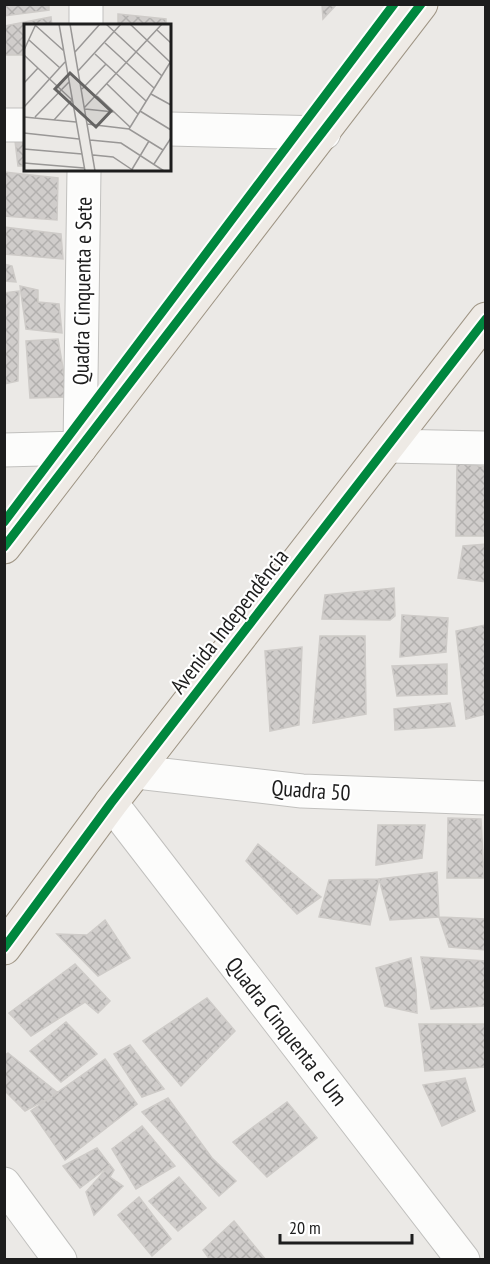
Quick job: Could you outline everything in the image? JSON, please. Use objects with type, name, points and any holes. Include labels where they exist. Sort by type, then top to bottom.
[{"type":"main road","points":[[4,547],[421,4]]},
{"type":"main road","name":"Avenida Independência","points":[[4,948],[111,803],[486,319]]},
{"type":"street","points":[[86,4],[86,24]]},
{"type":"street","points":[[4,125],[24,125]]},
{"type":"street","points":[[171,129],[324,133]]},
{"type":"street","name":"Quadra Cinquenta e Sete","points":[[80,448],[84,171]]},
{"type":"street","points":[[388,446],[486,448]]},
{"type":"street","points":[[4,450],[80,448]]},
{"type":"street","name":"Quadra 50","points":[[137,772],[302,791],[486,798]]},
{"type":"street","name":"Quadra Cinquenta e Um","points":[[111,803],[463,1260]]},
{"type":"street","points":[[4,1184],[60,1260]]},
{"type":"building","points":[[4,4],[49,4],[49,10],[4,16]]},
{"type":"building","points":[[322,4],[337,4],[323,19]]},
{"type":"building","points":[[118,14],[166,19],[166,24],[118,24]]},
{"type":"building","points":[[51,17],[52,24],[24,24],[24,55],[4,55],[4,26]]},
{"type":"building","points":[[15,141],[24,143],[24,166],[18,166]]},
{"type":"building","points":[[4,172],[58,178],[57,220],[4,216]]},
{"type":"building","points":[[4,227],[61,234],[63,259],[4,254]]},
{"type":"building","points":[[4,264],[12,266],[16,282],[4,281]]},
{"type":"building","points":[[20,286],[38,290],[38,302],[59,304],[62,333],[26,329]]},
{"type":"building","points":[[19,291],[18,381],[4,384],[4,293]]},
{"type":"building","points":[[58,339],[68,397],[30,398],[26,341]]},
{"type":"building","points":[[457,463],[486,467],[486,536],[456,536]]},
{"type":"building","points":[[486,544],[486,582],[458,578],[463,546]]},
{"type":"building","points":[[394,588],[395,616],[390,620],[322,619],[325,595]]},
{"type":"building","points":[[402,615],[448,618],[446,652],[400,657]]},
{"type":"building","points":[[486,625],[486,714],[466,719],[456,631]]},
{"type":"building","points":[[320,636],[365,636],[366,714],[313,723]]},
{"type":"building","points":[[302,647],[299,725],[270,731],[265,651]]},
{"type":"building","points":[[447,664],[447,694],[397,696],[392,666]]},
{"type":"building","points":[[450,703],[455,726],[395,730],[394,709]]},
{"type":"building","points":[[448,818],[481,819],[484,878],[447,878]]},
{"type":"building","points":[[378,825],[425,825],[422,858],[376,865]]},
{"type":"building","points":[[258,844],[321,897],[297,914],[246,861]]},
{"type":"building","points":[[437,872],[439,917],[390,920],[379,879]]},
{"type":"building","points":[[379,879],[370,925],[319,917],[329,880]]},
{"type":"building","points":[[439,917],[486,919],[486,950],[449,947]]},
{"type":"building","points":[[105,920],[130,958],[98,976],[57,934],[87,935]]},
{"type":"building","points":[[421,957],[486,961],[486,1006],[431,1009]]},
{"type":"building","points":[[411,958],[417,1013],[385,1006],[376,968]]},
{"type":"building","points":[[75,964],[110,1001],[98,1013],[85,1002],[31,1036],[9,1013]]},
{"type":"building","points":[[207,998],[235,1031],[181,1086],[143,1041]]},
{"type":"building","points":[[66,1022],[97,1054],[61,1082],[30,1051]]},
{"type":"building","points":[[419,1024],[486,1024],[486,1067],[425,1071]]},
{"type":"building","points":[[130,1045],[164,1089],[142,1097],[114,1054]]},
{"type":"building","points":[[8,1053],[58,1093],[25,1111],[4,1090],[4,1056]]},
{"type":"building","points":[[105,1059],[137,1104],[65,1160],[31,1111]]},
{"type":"building","points":[[465,1078],[475,1111],[442,1126],[423,1085]]},
{"type":"building","points":[[168,1098],[212,1158],[236,1181],[219,1196],[142,1112]]},
{"type":"building","points":[[287,1102],[317,1138],[267,1177],[233,1142]]},
{"type":"building","points":[[142,1126],[175,1166],[136,1189],[112,1149]]},
{"type":"building","points":[[97,1148],[110,1165],[80,1188],[63,1166]]},
{"type":"building","points":[[110,1165],[114,1170],[110,1177],[123,1186],[94,1215],[86,1192]]},
{"type":"building","points":[[179,1177],[206,1208],[178,1231],[149,1201]]},
{"type":"building","points":[[139,1197],[171,1239],[152,1256],[118,1215]]},
{"type":"building","points":[[234,1221],[266,1260],[210,1260],[203,1250]]},
{"type":"cycle path","points":[[4,522],[394,4]]},
{"type":"cycle path","points":[[4,547],[421,4]]},
{"type":"cycle path","points":[[4,948],[111,803],[486,319]]}]
